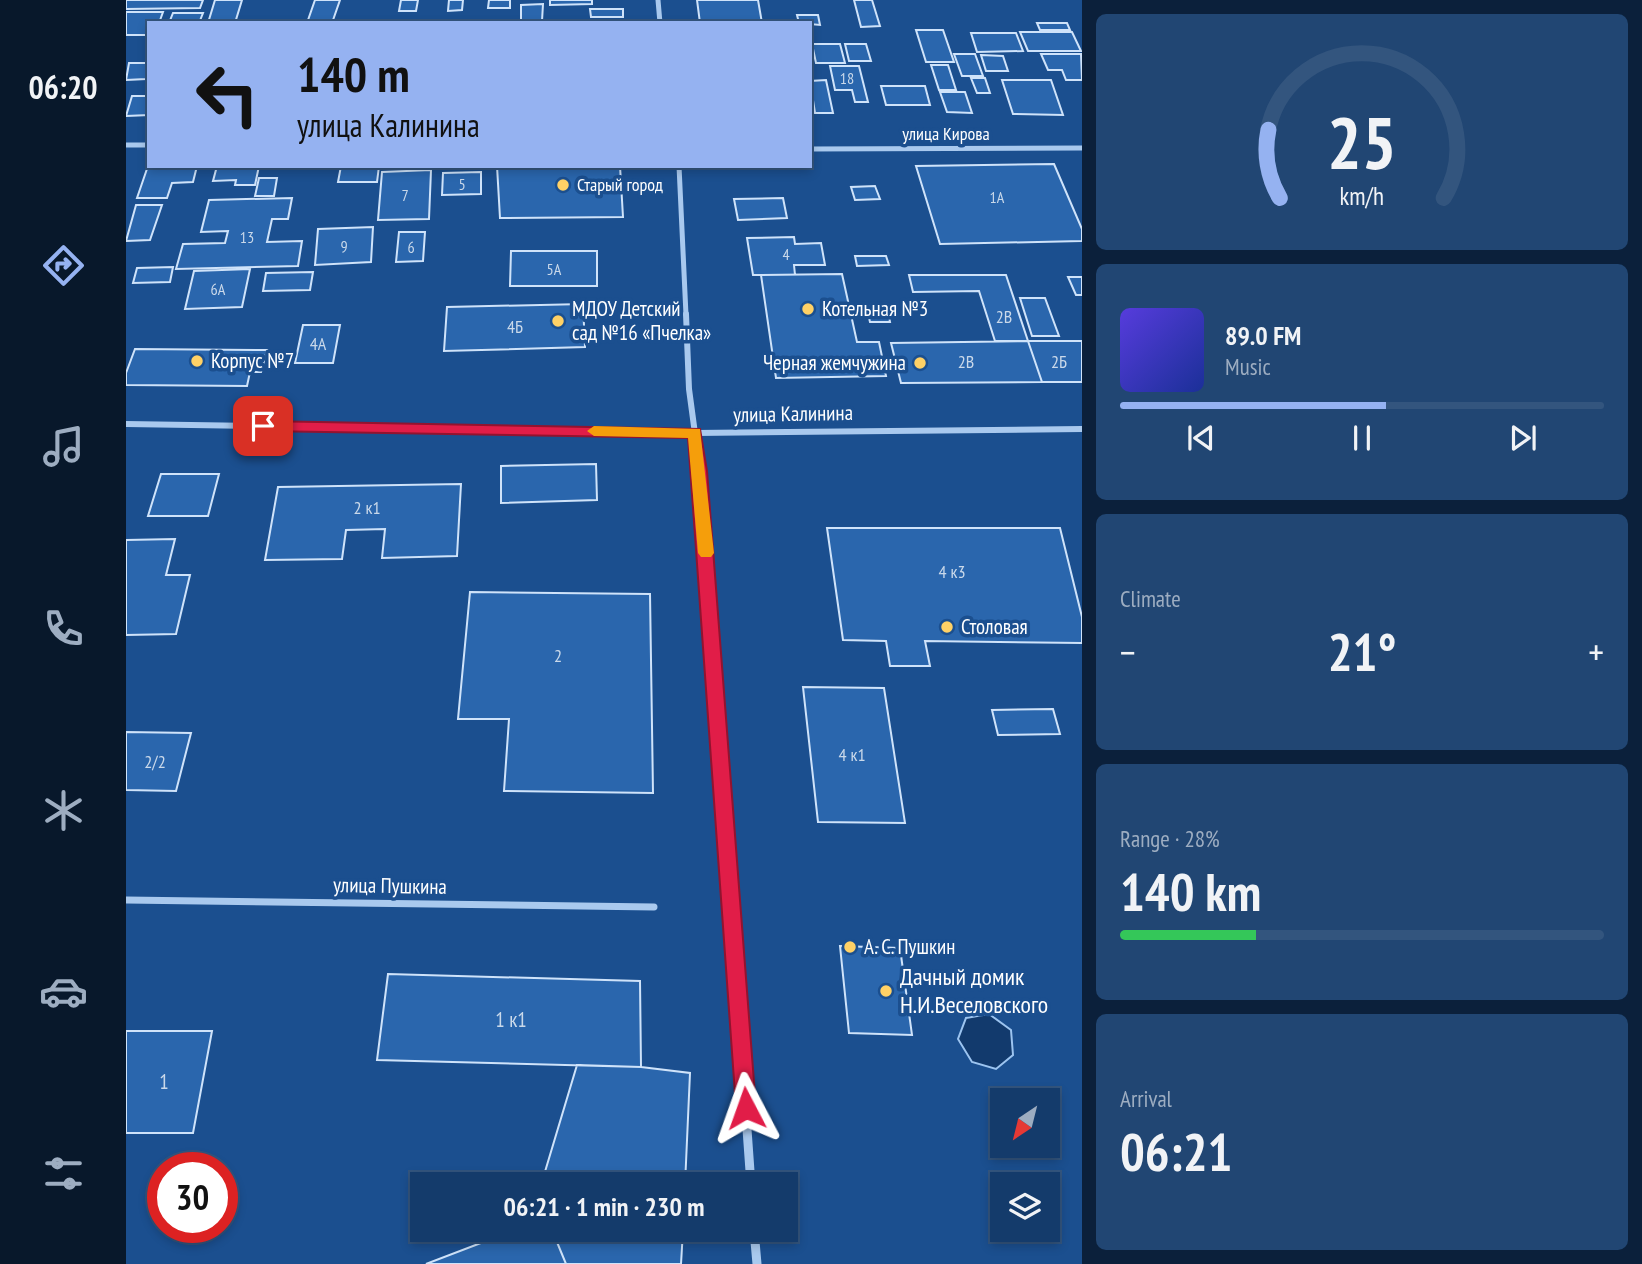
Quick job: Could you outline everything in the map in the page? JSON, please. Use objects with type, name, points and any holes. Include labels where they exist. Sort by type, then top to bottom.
[{"type":"street","points":[[658,0],[660,21]]},
{"type":"street","points":[[126,145],[147,145]]},
{"type":"street","name":"улица Кирова","points":[[812,149],[1082,148]]},
{"type":"street","points":[[679,168],[689,389],[700,471],[750,1172]]},
{"type":"street","name":"улица Калинина","points":[[126,424],[695,433],[1082,429]]},
{"type":"street","name":"улица Пушкина","points":[[126,900],[654,907]]},
{"type":"street","points":[[755,1242],[757,1264]]},
{"type":"water","points":[[989,1014],[1011,1030],[1013,1055],[996,1069],[972,1062],[958,1039],[966,1018]]},
{"type":"building","points":[[126,0],[203,0],[200,8],[126,9]]},
{"type":"building","points":[[215,0],[242,0],[236,21],[209,21]]},
{"type":"building","points":[[315,0],[340,0],[333,21],[308,21]]},
{"type":"building","points":[[401,0],[418,0],[416,11],[399,11]]},
{"type":"building","points":[[449,0],[463,0],[462,10],[448,11]]},
{"type":"building","points":[[489,0],[510,0],[510,8],[488,8]]},
{"type":"building","points":[[550,0],[592,0],[592,4],[550,5]]},
{"type":"building","points":[[697,0],[758,0],[762,21],[700,21]]},
{"type":"building","points":[[854,0],[872,0],[880,26],[861,27]]},
{"type":"building","points":[[543,4],[542,21],[521,21],[521,5]]},
{"type":"building","points":[[590,9],[623,9],[623,17],[591,17]]},
{"type":"building","points":[[126,12],[163,12],[160,21],[147,21],[147,35],[126,35]]},
{"type":"building","points":[[173,13],[203,13],[200,21],[170,21]]},
{"type":"building","points":[[797,15],[818,15],[820,25],[812,24],[812,21],[798,21]]},
{"type":"building","points":[[1037,23],[1067,23],[1070,30],[1040,30]]},
{"type":"building","points":[[916,30],[943,30],[954,62],[926,62]]},
{"type":"building","points":[[1020,32],[1072,32],[1081,51],[1028,51]]},
{"type":"building","points":[[971,33],[1016,33],[1023,51],[977,52]]},
{"type":"building","points":[[812,44],[840,44],[845,63],[816,63]]},
{"type":"building","points":[[845,44],[866,44],[871,61],[849,61]]},
{"type":"building","points":[[954,54],[975,54],[983,76],[962,76]]},
{"type":"building","points":[[1041,54],[1081,54],[1082,80],[1066,80],[1062,70],[1048,70]]},
{"type":"building","points":[[981,55],[1003,56],[1008,71],[986,71]]},
{"type":"building","points":[[129,63],[147,63],[146,79],[126,80]]},
{"type":"building","points":[[931,65],[948,65],[956,90],[939,90]]},
{"type":"building","points":[[830,66],[859,66],[868,102],[855,102],[852,90],[835,90]]},
{"type":"building","points":[[971,78],[985,78],[990,93],[977,93]]},
{"type":"building","points":[[826,80],[833,113],[815,113],[812,81]]},
{"type":"building","points":[[1002,80],[1051,80],[1063,115],[1013,114]]},
{"type":"building","points":[[881,86],[925,86],[930,105],[886,105]]},
{"type":"building","points":[[940,92],[965,92],[972,113],[947,112]]},
{"type":"building","points":[[132,96],[147,96],[147,115],[126,116]]},
{"type":"building","points":[[1054,164],[1082,229],[1082,241],[940,244],[916,166]]},
{"type":"building","points":[[147,168],[196,168],[193,182],[172,183],[167,198],[137,198]]},
{"type":"building","points":[[216,168],[259,168],[255,185],[235,185],[236,180],[213,181]]},
{"type":"building","points":[[341,168],[379,168],[377,182],[338,182]]},
{"type":"building","points":[[497,168],[620,168],[623,217],[500,218]]},
{"type":"building","points":[[431,170],[429,219],[378,220],[382,172]]},
{"type":"building","points":[[481,172],[481,194],[442,195],[443,173]]},
{"type":"building","points":[[259,178],[277,178],[274,196],[255,196]]},
{"type":"building","points":[[875,186],[880,199],[855,200],[851,187]]},
{"type":"building","points":[[292,198],[288,219],[272,219],[267,242],[302,241],[298,266],[176,269],[183,244],[225,243],[228,231],[201,232],[209,200]]},
{"type":"building","points":[[783,198],[787,218],[738,220],[734,199]]},
{"type":"building","points":[[136,205],[162,205],[150,240],[126,241]]},
{"type":"building","points":[[373,227],[371,262],[315,265],[318,229]]},
{"type":"building","points":[[399,232],[425,232],[423,261],[396,262]]},
{"type":"building","points":[[794,237],[795,244],[821,243],[825,265],[794,265],[795,275],[753,275],[747,238]]},
{"type":"building","points":[[511,251],[597,251],[597,286],[510,286]]},
{"type":"building","points":[[855,256],[886,256],[889,265],[857,266]]},
{"type":"building","points":[[173,267],[170,282],[133,283],[137,268]]},
{"type":"building","points":[[250,269],[242,307],[185,309],[194,271]]},
{"type":"building","points":[[313,272],[310,290],[263,291],[266,273]]},
{"type":"building","name":"Котельная №3","points":[[842,274],[857,342],[879,342],[886,376],[776,378],[761,275]]},
{"type":"building","points":[[909,275],[1006,275],[1028,341],[995,341],[979,291],[913,292]]},
{"type":"building","points":[[1068,277],[1082,277],[1082,295],[1076,295]]},
{"type":"building","points":[[1020,298],[1045,298],[1059,336],[1032,336]]},
{"type":"building","name":"МДОУ Детский сад №16 «Пчелка»","points":[[583,304],[585,347],[444,351],[447,307]]},
{"type":"building","points":[[866,306],[887,306],[890,322],[870,322]]},
{"type":"building","points":[[303,325],[340,325],[333,363],[295,363]]},
{"type":"building","points":[[1028,341],[1082,341],[1082,382],[1042,382]]},
{"type":"building","points":[[1028,341],[1042,382],[901,383],[891,343]]},
{"type":"building","name":"Корпус №7","points":[[135,349],[267,350],[261,372],[250,372],[247,386],[126,385],[126,373]]},
{"type":"building","points":[[596,464],[597,500],[501,503],[501,466]]},
{"type":"building","points":[[161,474],[219,474],[208,516],[148,516]]},
{"type":"building","points":[[461,484],[457,556],[382,558],[385,529],[346,530],[342,559],[265,560],[278,487]]},
{"type":"building","points":[[827,528],[1060,528],[1082,617],[1082,643],[925,641],[930,666],[890,666],[886,641],[843,640]]},
{"type":"building","points":[[175,539],[166,575],[190,575],[176,634],[126,635],[126,540]]},
{"type":"building","points":[[470,592],[650,594],[653,793],[504,791],[509,719],[458,719]]},
{"type":"building","points":[[803,687],[884,688],[905,823],[818,822]]},
{"type":"building","points":[[1053,709],[1060,734],[998,735],[992,710]]},
{"type":"building","points":[[126,732],[191,733],[176,791],[126,790]]},
{"type":"building","points":[[840,946],[900,948],[912,1035],[849,1033]]},
{"type":"building","points":[[388,974],[640,981],[641,1067],[377,1060]]},
{"type":"building","points":[[126,1031],[212,1031],[193,1133],[126,1133]]},
{"type":"building","points":[[577,1065],[641,1067],[690,1073],[686,1172],[545,1172]]},
{"type":"building","points":[[484,1242],[557,1242],[566,1264],[426,1264]]},
{"type":"building","points":[[557,1242],[682,1242],[681,1264],[566,1264]]},
{"type":"slow traffic","points":[[594,431],[695,433],[706,553]]},
{"type":"place","name":"Старый город","points":[[563,185]]},
{"type":"place","name":"Котельная №3","points":[[808,309]]},
{"type":"place","name":"МДОУ Детский сад №16 «Пчелка»","points":[[558,321]]},
{"type":"place","name":"Корпус №7","points":[[197,361]]},
{"type":"place","name":"Черная жемчужина","points":[[920,363]]},
{"type":"place","name":"Столовая","points":[[947,627]]},
{"type":"place","name":"А. С. Пушкин","points":[[850,947]]},
{"type":"place","name":"Дачный домик Н.И.Веселовского","points":[[886,991]]},
{"type":"route","points":[[263,426],[695,433],[700,471],[746,1108]]}]
